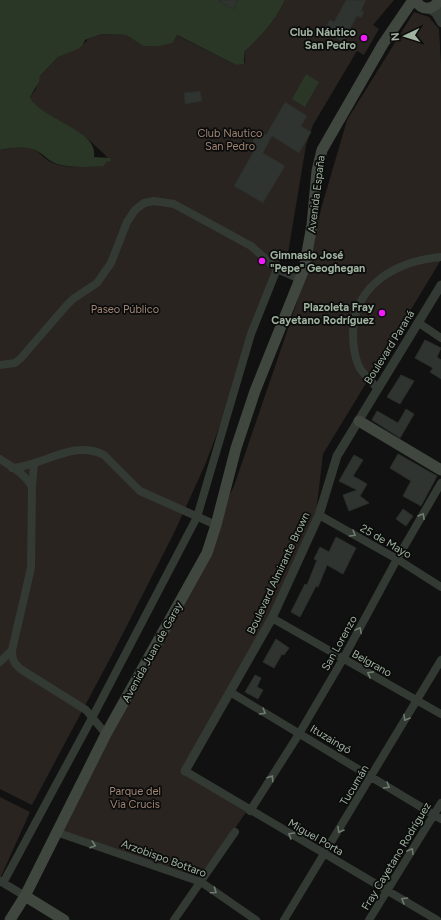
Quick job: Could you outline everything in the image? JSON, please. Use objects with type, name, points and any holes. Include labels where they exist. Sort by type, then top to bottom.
[{"type":"main road","points":[[428,9],[435,6],[439,0]]},
{"type":"main road","name":"Avenida España","points":[[262,371],[300,279],[309,246],[317,171],[322,150],[384,44],[413,3],[428,9]]},
{"type":"main road","name":"Avenida Juan de Garay","points":[[10,920],[25,896],[106,734],[207,553],[216,525],[236,448],[262,371]]},
{"type":"main road","points":[[358,422],[441,470]]},
{"type":"main road","points":[[25,896],[64,920]]},
{"type":"street","points":[[439,0],[441,12]]},
{"type":"street","points":[[428,9],[435,14],[441,23]]},
{"type":"street","points":[[0,365],[15,363],[21,358],[73,299],[97,284],[111,263],[127,222],[135,210],[144,203],[154,201],[174,204],[251,246],[278,269],[300,279]]},
{"type":"street","points":[[377,388],[361,369],[355,356],[353,324],[362,298],[372,284],[383,275],[403,265],[427,258],[441,257]]},
{"type":"street","points":[[25,896],[1,882],[92,718],[197,517],[251,334],[278,269]]},
{"type":"street","name":"Boulevard Paraná","points":[[358,422],[377,388],[419,324],[441,285]]},
{"type":"street","points":[[419,324],[441,338]]},
{"type":"street","name":"Boulevard Almirante Brown","points":[[185,771],[272,618],[319,515],[334,464],[358,422]]},
{"type":"street","points":[[12,468],[34,464],[69,451],[87,450],[97,452],[104,455],[140,491],[216,525]]},
{"type":"street","points":[[0,459],[28,480],[32,487]]},
{"type":"street","points":[[34,464],[32,487],[31,568],[12,650],[15,664],[86,710],[106,734]]},
{"type":"street","name":"San Lorenzo","points":[[250,810],[300,734],[343,660],[397,559],[441,483]]},
{"type":"street","name":"25 de Mayo","points":[[319,515],[397,559],[441,587]]},
{"type":"street","name":"Belgrano","points":[[272,618],[343,660],[441,714]]},
{"type":"street","points":[[0,662],[12,650]]},
{"type":"street","name":"Tucumán","points":[[284,920],[441,660]]},
{"type":"street","name":"Ituzaingó","points":[[230,692],[437,816]]},
{"type":"street","name":"Miguel Porta","points":[[185,771],[324,855],[437,920]]},
{"type":"street","name":"Fray Cayetano Rodríguez","points":[[369,920],[387,890],[437,816],[441,802]]},
{"type":"street","name":"Arzobispo Bottaro","points":[[56,832],[201,882],[256,920]]},
{"type":"street","points":[[174,920],[235,832]]},
{"type":"green space","name":"Paseo Público","points":[[285,0],[394,0],[373,25],[379,29],[364,55],[357,51],[313,125],[306,145],[288,253],[283,250],[277,275],[205,465],[174,533],[113,653],[32,805],[0,789],[0,150],[27,147],[38,151],[52,163],[78,167],[110,160],[80,133],[39,109],[30,97],[36,89],[40,76],[58,57],[83,45],[88,39],[102,34],[126,35],[143,46],[176,35],[236,65],[245,63],[244,52],[268,28]]},
{"type":"green space","name":"Parque del Via Crucis","points":[[414,12],[429,17],[439,29],[441,65],[441,260],[323,454],[316,514],[269,617],[182,771],[247,811],[201,877],[57,831],[191,575],[234,486],[307,273],[321,209],[347,120]]},
{"type":"green space","points":[[0,797],[30,812],[0,879]]},
{"type":"shaded area","points":[[0,0],[285,0],[268,28],[244,52],[244,64],[236,65],[177,35],[172,43],[159,46],[143,46],[126,35],[102,34],[85,40],[83,45],[78,49],[58,57],[40,76],[39,82],[30,97],[36,105],[46,113],[79,132],[88,139],[93,147],[94,157],[110,158],[111,161],[106,162],[104,166],[80,167],[57,164],[30,148],[10,148],[0,150]]},
{"type":"shaded area","points":[[306,74],[319,82],[305,107],[292,99]]},
{"type":"building","points":[[218,0],[238,0],[233,9]]},
{"type":"building","points":[[346,0],[366,0],[361,11],[364,12],[361,18],[357,16],[342,41],[325,32],[329,21],[331,20],[334,22]]},
{"type":"building","points":[[200,91],[202,101],[185,104],[184,93]]},
{"type":"building","points":[[285,102],[307,116],[301,126],[311,132],[299,153],[272,136],[263,153],[285,166],[263,203],[234,186],[256,147],[251,144],[259,131],[266,135]]},
{"type":"building","points":[[425,340],[441,348],[437,357],[441,360],[441,379],[430,372],[433,368],[415,358]]},
{"type":"building","points":[[401,375],[414,381],[400,404],[387,397]]},
{"type":"building","points":[[406,409],[414,414],[400,438],[372,420],[377,411],[398,423]]},
{"type":"building","points":[[398,454],[437,476],[421,506],[403,496],[411,481],[390,468]]},
{"type":"building","points":[[354,455],[363,460],[353,476],[367,484],[360,496],[369,503],[349,511],[343,495],[357,490],[339,481]]},
{"type":"building","points":[[403,509],[413,516],[406,526],[396,519]]},
{"type":"building","points":[[336,537],[356,548],[343,574],[327,565],[318,587],[316,586],[300,617],[291,612],[305,584],[307,585],[317,560],[314,559],[320,547],[329,552]]},
{"type":"building","points":[[276,639],[289,648],[284,655],[282,654],[274,668],[263,662]]},
{"type":"building","points":[[255,675],[261,678],[257,687],[263,690],[258,699],[245,692]]},
{"type":"place","name":"Club Náutico San Pedro","points":[[364,38]]},
{"type":"place","name":"Gimnasio José \"Pepe\" Geoghegan","points":[[262,261]]},
{"type":"place","name":"Plazoleta Fray Cayetano Rodríguez","points":[[382,313]]},
{"type":"park label","name":"Club Nautico San Pedro","points":[[230,139]]}]
